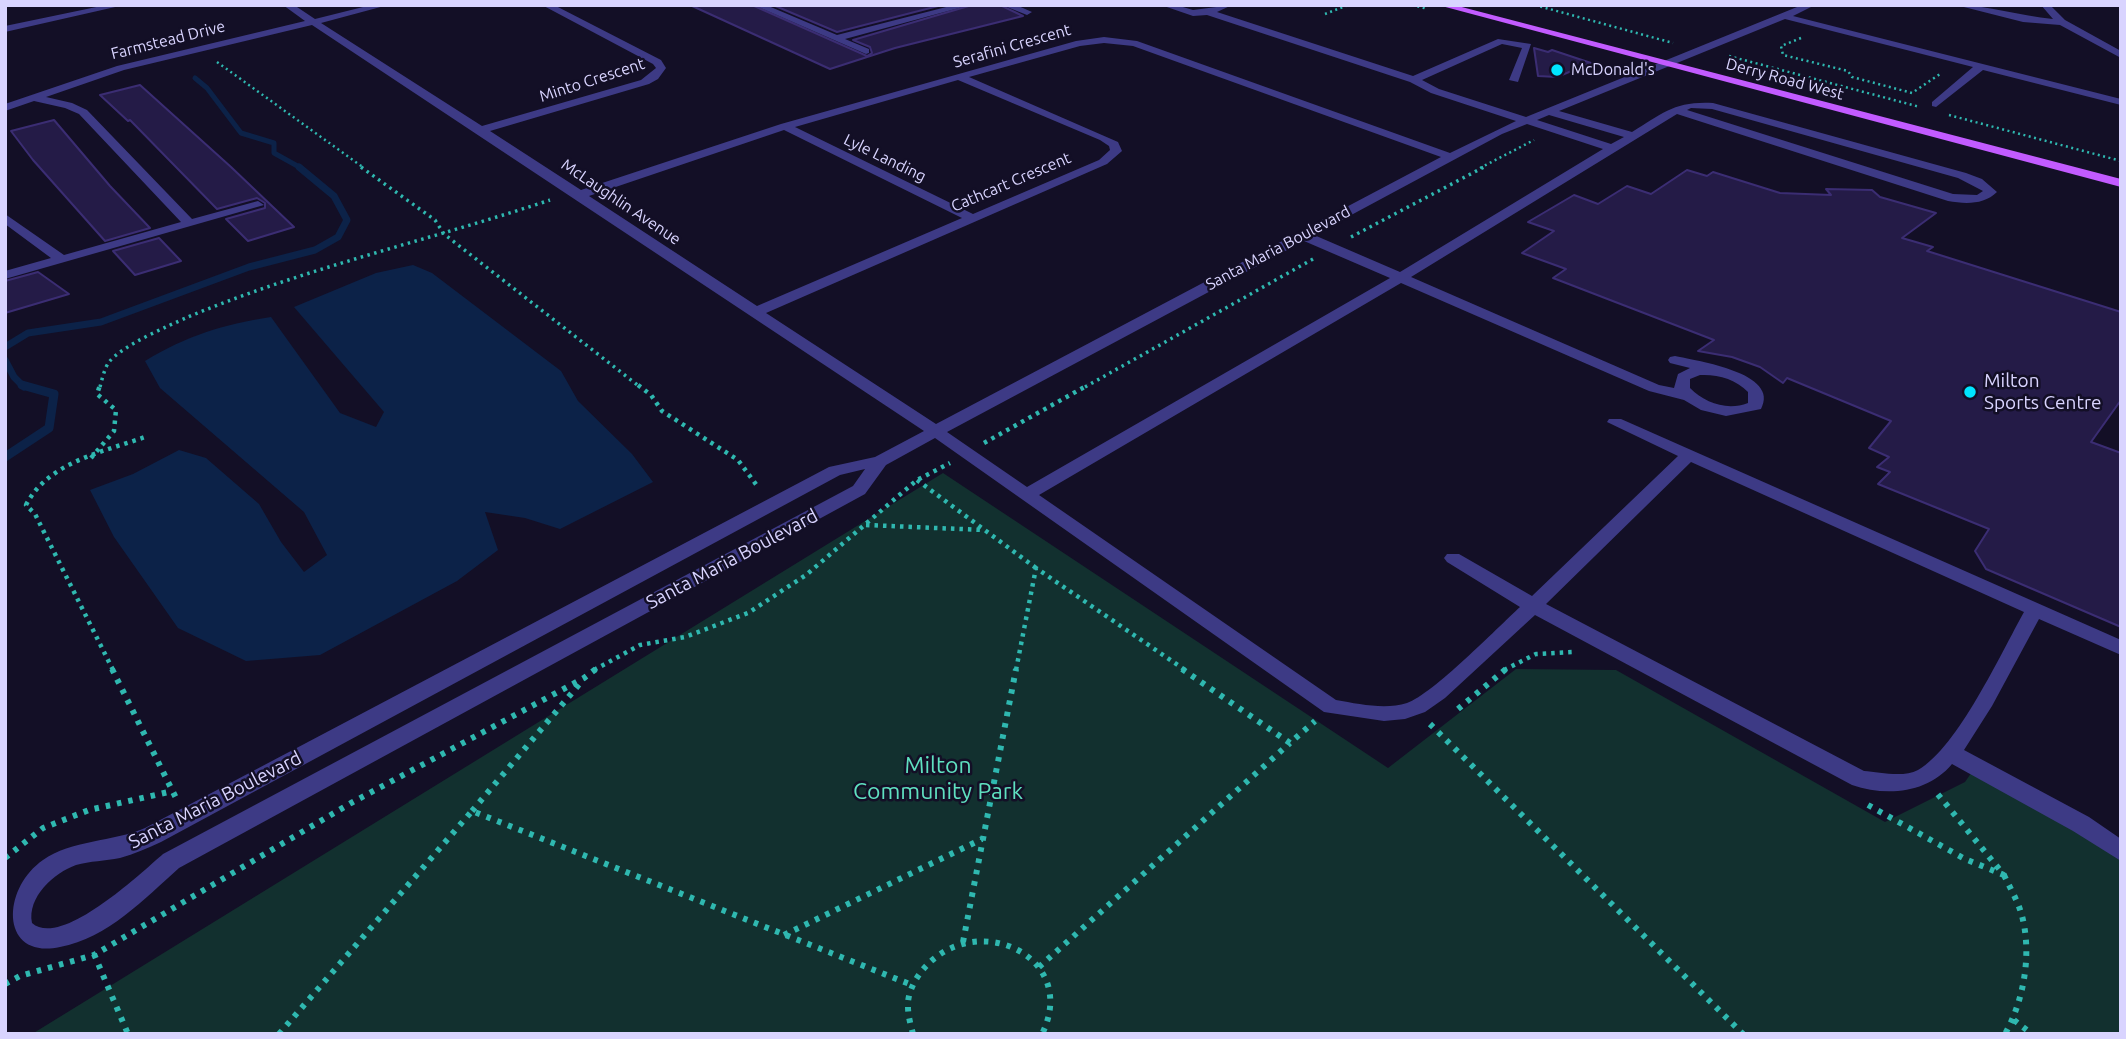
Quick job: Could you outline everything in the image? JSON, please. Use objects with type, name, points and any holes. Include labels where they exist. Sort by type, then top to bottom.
[{"type":"main road","name":"Derry Road West","points":[[1442,5],[2121,183]]},
{"type":"main road","name":"Derry Road West","points":[[1479,5],[2121,171]]},
{"type":"street","points":[[5,29],[120,5]]},
{"type":"street","name":"McLaughlin Avenue","points":[[287,5],[934,430],[1328,715]]},
{"type":"street","name":"Farmstead Drive","points":[[5,108],[121,68],[384,5]]},
{"type":"street","name":"Minto Crescent","points":[[481,131],[645,82],[662,68],[657,62],[546,5]]},
{"type":"street","points":[[758,5],[866,51]]},
{"type":"street","points":[[837,38],[966,5]]},
{"type":"street","points":[[1006,5],[1027,12]]},
{"type":"street","points":[[1166,5],[1193,13],[1208,12],[1228,5]]},
{"type":"street","name":"Santa Maria Boulevard","points":[[880,461],[859,490],[171,861],[83,929],[61,936],[42,938],[11,931],[23,895],[35,880],[52,866],[72,856],[98,849],[115,849],[153,835],[835,471],[880,461],[1523,120],[1811,5]]},
{"type":"street","points":[[1960,5],[2023,19],[2063,22]]},
{"type":"street","points":[[2045,5],[2063,22],[2121,55]]},
{"type":"street","points":[[1208,12],[1414,80],[1435,91],[1611,148]]},
{"type":"street","points":[[1784,16],[2121,102]]},
{"type":"street","name":"Serafini Crescent","points":[[577,193],[785,126],[1092,40],[1134,43],[1451,157]]},
{"type":"street","points":[[1414,80],[1501,41],[1528,46],[1514,80]]},
{"type":"street","points":[[1935,109],[1980,67]]},
{"type":"street","name":"Cathcart Crescent","points":[[756,312],[1103,162],[1116,151],[1114,144],[1104,138],[959,77]]},
{"type":"street","points":[[32,98],[68,105],[83,112],[189,224]]},
{"type":"street","points":[[1026,495],[1400,278],[1611,148],[1676,110],[1690,105],[1713,106],[1928,169],[1982,182],[1992,192],[1979,200],[1952,198],[1676,110]]},
{"type":"street","points":[[1547,111],[1633,136]]},
{"type":"street","name":"Lyle Landing","points":[[785,126],[972,218]]},
{"type":"street","points":[[1913,184],[1928,169]]},
{"type":"street","points":[[5,275],[258,205]]},
{"type":"street","points":[[5,218],[61,259]]},
{"type":"street","points":[[1302,235],[1654,388],[1688,396],[1723,411],[1755,406],[1758,393],[1752,386],[1720,372],[1675,360]]},
{"type":"street","points":[[1688,396],[1681,383],[1688,373],[1720,372]]},
{"type":"street","points":[[1615,422],[2121,648]]},
{"type":"street","points":[[1328,715],[1415,708],[1438,693],[1583,560],[1689,455]]},
{"type":"street","points":[[1453,558],[1534,606],[1860,779],[1896,782],[1924,777],[1951,754],[2035,610]]},
{"type":"street","points":[[1951,754],[2081,824],[2121,850]]},
{"type":"path","points":[[1325,14],[1348,5]]},
{"type":"path","points":[[1535,5],[1935,109],[2121,161]]},
{"type":"path","points":[[1824,27],[1781,47],[1783,55],[1849,71],[1852,77],[1912,93],[1958,61]]},
{"type":"path","points":[[208,55],[435,220],[444,234],[651,395],[662,411],[737,460],[758,487]]},
{"type":"path","points":[[279,1034],[584,678],[602,663],[640,645],[685,637],[747,613],[806,575],[917,480],[1293,269],[1334,249],[1358,232],[1552,130]]},
{"type":"path","points":[[91,458],[114,431],[116,410],[97,394],[109,362],[153,332],[230,299],[324,267],[577,193]]},
{"type":"path","points":[[145,437],[47,477],[30,492],[26,505],[35,514],[186,817]]},
{"type":"path","points":[[917,480],[1036,568],[1290,743]]},
{"type":"path","points":[[865,525],[985,530]]},
{"type":"path","points":[[963,942],[1036,568]]},
{"type":"path","points":[[1454,712],[1502,669],[1525,656],[1552,650],[1584,653]]},
{"type":"path","points":[[5,984],[20,976],[94,955],[351,803],[584,678]]},
{"type":"path","points":[[1315,721],[1328,715]]},
{"type":"path","points":[[1039,967],[1315,721],[1328,715]]},
{"type":"path","points":[[1420,726],[1442,718]]},
{"type":"path","points":[[1430,724],[1743,1034]]},
{"type":"path","points":[[1924,777],[2004,875],[2022,918],[2025,977],[2014,1020],[2005,1034]]},
{"type":"path","points":[[5,858],[44,828],[89,810],[173,791]]},
{"type":"path","points":[[1856,798],[1965,859],[2004,875]]},
{"type":"path","points":[[472,811],[912,985]]},
{"type":"path","points":[[784,935],[983,839]]},
{"type":"path","points":[[83,929],[128,1034]]},
{"type":"path","points":[[913,1034],[907,1008],[912,985],[925,965],[943,950],[963,942],[984,939],[1006,943],[1025,953],[1039,967],[1048,986],[1050,1007],[1046,1032]]},
{"type":"path","points":[[2014,1020],[2032,1034]]},
{"type":"green space","name":"Milton Community Park","points":[[943,473],[1388,768],[1516,669],[1616,670],[1885,822],[1965,782],[1976,766],[2121,856],[2121,1034],[32,1034]]},
{"type":"water","points":[[413,265],[432,273],[561,371],[578,401],[632,454],[653,482],[560,529],[525,518],[485,512],[498,550],[457,581],[320,655],[246,661],[178,628],[114,537],[90,490],[133,474],[179,450],[206,458],[259,504],[281,542],[304,572],[327,555],[304,512],[160,388],[145,361],[206,332],[271,317],[340,413],[376,427],[384,412],[294,307],[376,273]]},
{"type":"building","points":[[690,5],[752,5],[867,56],[872,53],[870,47],[853,40],[972,5],[1000,5],[1023,16],[895,48],[830,69]]},
{"type":"building","points":[[773,5],[942,5],[837,32]]},
{"type":"building","name":"McDonald's","points":[[1534,48],[1548,52],[1552,50],[1591,63],[1557,77],[1538,76]]},
{"type":"building","points":[[140,85],[294,227],[248,241],[226,219],[265,208],[265,203],[257,198],[217,209],[130,120],[100,95]]},
{"type":"building","points":[[54,120],[150,228],[105,241],[33,160],[11,131]]},
{"type":"building","name":"Milton Sports Centre","points":[[1687,170],[1707,176],[1713,172],[1780,193],[1831,195],[1826,189],[1872,190],[1880,197],[1936,213],[1902,238],[1933,247],[1927,251],[2121,312],[2121,400],[2091,442],[2121,453],[2121,627],[1986,569],[1975,551],[1989,529],[1878,484],[1890,472],[1877,467],[1889,457],[1869,448],[1891,421],[1787,378],[1783,383],[1760,367],[1732,357],[1698,351],[1714,340],[1553,278],[1566,269],[1522,253],[1554,231],[1528,222],[1574,195],[1598,204],[1627,186],[1651,194]]},
{"type":"building","points":[[159,238],[181,261],[135,275],[113,251]]},
{"type":"building","points":[[38,272],[69,294],[5,313],[5,281]]},
{"type":"waterway","points":[[195,78],[207,88],[241,133],[274,143],[274,153],[301,168]]},
{"type":"waterway","points":[[5,347],[28,333],[101,322],[249,267],[315,250],[338,237],[347,220],[334,196],[299,167]]},
{"type":"waterway","points":[[5,360],[14,377],[22,385]]},
{"type":"waterway","points":[[5,457],[49,428],[54,394],[22,385]]},
{"type":"place","name":"McDonald's","points":[[1557,70]]},
{"type":"place","name":"Milton Sports Centre","points":[[1970,392]]}]
